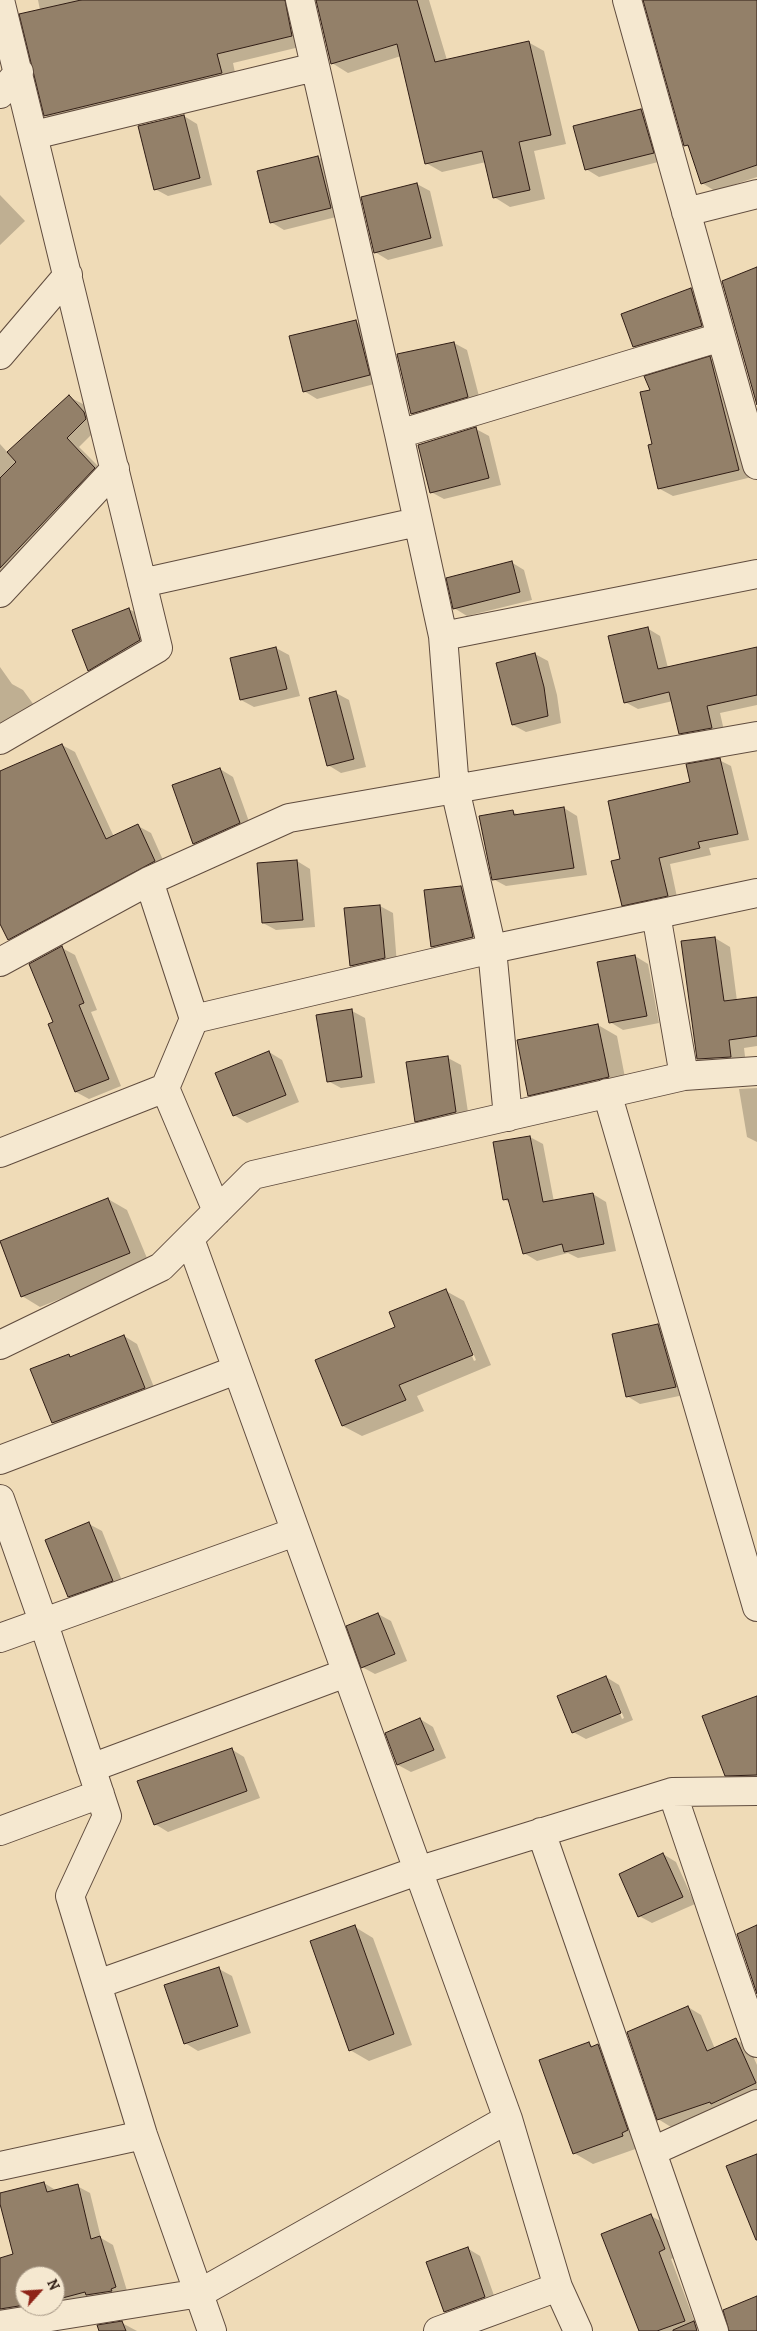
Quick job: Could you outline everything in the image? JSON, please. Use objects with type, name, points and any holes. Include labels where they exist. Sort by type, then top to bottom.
[{"type":"street","points":[[300,0],[443,636],[455,789],[492,949],[508,1116]]},
{"type":"street","points":[[627,0],[757,465]]},
{"type":"street","points":[[0,740],[158,648],[19,72],[5,1]]},
{"type":"street","points":[[34,135],[315,67]]},
{"type":"street","points":[[0,94],[19,72]]},
{"type":"street","points":[[686,212],[757,194]]},
{"type":"street","points":[[0,355],[68,275]]},
{"type":"street","points":[[399,434],[721,337]]},
{"type":"street","points":[[0,593],[115,469]]},
{"type":"street","points":[[142,583],[417,522]]},
{"type":"street","points":[[443,636],[757,574]]},
{"type":"street","points":[[0,962],[149,881],[289,818],[757,736]]},
{"type":"street","points":[[0,1153],[165,1088],[194,1019],[149,881]]},
{"type":"street","points":[[194,1019],[492,949],[757,892]]},
{"type":"street","points":[[656,914],[684,1076]]},
{"type":"street","points":[[0,1345],[161,1267],[253,1175],[684,1076],[757,1071]]},
{"type":"street","points":[[165,1088],[218,1211]]},
{"type":"street","points":[[608,1093],[757,1607]]},
{"type":"street","points":[[190,1240],[508,2119],[558,2287],[578,2331]]},
{"type":"street","points":[[0,1460],[236,1370]]},
{"type":"street","points":[[0,1499],[43,1621],[107,1816],[70,1896],[143,2135],[212,2331]]},
{"type":"street","points":[[0,1638],[295,1532]]},
{"type":"street","points":[[91,1768],[346,1672]]},
{"type":"street","points":[[98,1984],[417,1871],[672,1792],[757,1791]]},
{"type":"street","points":[[672,1792],[757,2043]]},
{"type":"street","points":[[0,1831],[100,1794]]},
{"type":"street","points":[[541,1832],[714,2331]]},
{"type":"street","points":[[653,2151],[757,2104]]},
{"type":"street","points":[[0,2325],[200,2294],[508,2119]]},
{"type":"street","points":[[0,2166],[143,2135]]},
{"type":"street","points":[[438,2331],[558,2287]]},
{"type":"building","points":[[81,0],[285,0],[292,36],[217,54],[222,73],[44,116],[19,14]]},
{"type":"building","points":[[316,0],[417,0],[435,62],[529,41],[551,135],[519,142],[530,190],[493,198],[482,151],[425,164],[397,44],[331,64]]},
{"type":"building","points":[[643,0],[757,0],[757,165],[701,184],[688,145],[684,146]]},
{"type":"building","points":[[641,109],[654,153],[585,170],[573,126]]},
{"type":"building","points":[[184,115],[200,178],[154,190],[138,126]]},
{"type":"building","points":[[318,156],[331,208],[270,223],[257,171]]},
{"type":"building","points":[[417,183],[431,238],[374,253],[361,197]]},
{"type":"building","points":[[757,267],[757,405],[722,281]]},
{"type":"building","points":[[691,288],[702,326],[633,347],[621,314]]},
{"type":"building","points":[[356,320],[370,375],[303,392],[289,336]]},
{"type":"building","points":[[454,342],[468,397],[411,414],[397,354]]},
{"type":"building","points":[[710,356],[739,470],[658,489],[648,445],[652,444],[640,392],[650,390],[644,376]]},
{"type":"building","points":[[69,395],[84,412],[86,419],[67,438],[95,468],[0,568],[0,478],[16,462],[7,452]]},
{"type":"building","points":[[476,427],[489,478],[430,493],[418,445]]},
{"type":"building","points":[[512,561],[520,592],[453,609],[446,578]]},
{"type":"building","points":[[129,608],[140,640],[88,671],[72,630]]},
{"type":"building","points":[[648,627],[658,669],[757,647],[757,695],[707,706],[712,728],[679,734],[669,692],[624,703],[608,636]]},
{"type":"building","points":[[276,647],[287,689],[240,700],[230,658]]},
{"type":"building","points":[[535,653],[544,687],[548,716],[512,725],[496,663]]},
{"type":"building","points":[[336,691],[354,759],[327,766],[309,698]]},
{"type":"building","points":[[62,744],[106,839],[138,824],[155,861],[8,940],[0,924],[0,771]]},
{"type":"building","points":[[720,758],[738,834],[698,842],[700,848],[659,858],[668,896],[622,906],[611,861],[620,859],[608,801],[690,782],[686,764]]},
{"type":"building","points":[[220,768],[240,823],[193,844],[172,785]]},
{"type":"building","points":[[564,807],[574,868],[492,880],[479,816],[513,810],[514,815]]},
{"type":"building","points":[[297,860],[303,920],[262,923],[257,863]]},
{"type":"building","points":[[461,886],[473,937],[431,947],[424,890]]},
{"type":"building","points":[[380,905],[385,958],[350,966],[344,908]]},
{"type":"building","points":[[715,937],[724,1001],[757,997],[757,1036],[729,1040],[731,1057],[697,1059],[681,941]]},
{"type":"building","points":[[62,946],[84,1003],[79,1005],[109,1079],[75,1092],[48,1024],[53,1022],[29,964]]},
{"type":"building","points":[[635,955],[647,1016],[609,1023],[597,962]]},
{"type":"building","points":[[352,1009],[362,1077],[327,1082],[316,1015]]},
{"type":"building","points":[[598,1024],[609,1077],[528,1096],[517,1040]]},
{"type":"building","points":[[269,1051],[286,1095],[233,1116],[215,1073]]},
{"type":"building","points":[[448,1056],[456,1112],[415,1122],[406,1062]]},
{"type":"building","points":[[530,1136],[543,1202],[593,1193],[604,1244],[564,1252],[562,1244],[523,1254],[508,1199],[503,1200],[493,1142]]},
{"type":"building","points":[[108,1198],[130,1253],[21,1297],[0,1241]]},
{"type":"building","points":[[446,1289],[473,1355],[399,1385],[406,1400],[342,1426],[315,1360],[395,1327],[389,1312]]},
{"type":"building","points":[[658,1324],[676,1387],[626,1397],[612,1334]]},
{"type":"building","points":[[124,1335],[145,1388],[52,1423],[30,1369],[69,1354],[70,1357]]},
{"type":"building","points":[[89,1522],[113,1581],[68,1597],[45,1540]]},
{"type":"building","points":[[378,1613],[395,1654],[361,1668],[346,1626]]},
{"type":"building","points":[[606,1676],[621,1713],[572,1733],[557,1696]]},
{"type":"building","points":[[757,1696],[757,1775],[725,1776],[702,1716]]},
{"type":"building","points":[[420,1718],[434,1750],[397,1765],[385,1733]]},
{"type":"building","points":[[232,1748],[247,1791],[154,1825],[137,1781]]},
{"type":"building","points":[[663,1853],[683,1897],[638,1917],[619,1874]]},
{"type":"building","points":[[355,1925],[394,2034],[349,2051],[310,1941]]},
{"type":"building","points":[[757,1925],[757,1994],[737,1934]]},
{"type":"building","points":[[219,1967],[238,2026],[184,2044],[164,1985]]},
{"type":"building","points":[[688,2006],[707,2051],[736,2038],[756,2083],[711,2104],[710,2102],[657,2120],[627,2032]]},
{"type":"building","points":[[589,2042],[591,2047],[598,2044],[628,2130],[622,2133],[623,2136],[573,2154],[539,2060]]},
{"type":"building","points":[[757,2154],[757,2240],[756,2240],[726,2166]]},
{"type":"building","points":[[44,2182],[47,2192],[78,2184],[91,2239],[100,2236],[116,2287],[111,2289],[112,2291],[86,2295],[85,2292],[65,2297],[65,2266],[15,2266],[15,2307],[0,2309],[0,2258],[13,2254],[0,2204],[0,2193]]},
{"type":"building","points":[[651,2214],[665,2249],[659,2252],[685,2321],[657,2331],[639,2331],[601,2234]]},
{"type":"building","points":[[468,2247],[485,2297],[444,2312],[426,2262]]},
{"type":"building","points":[[757,2296],[757,2331],[729,2331],[723,2310]]},
{"type":"building","points":[[122,2321],[126,2331],[99,2331],[97,2325]]},
{"type":"building","points":[[694,2321],[697,2331],[673,2331],[673,2330]]}]
